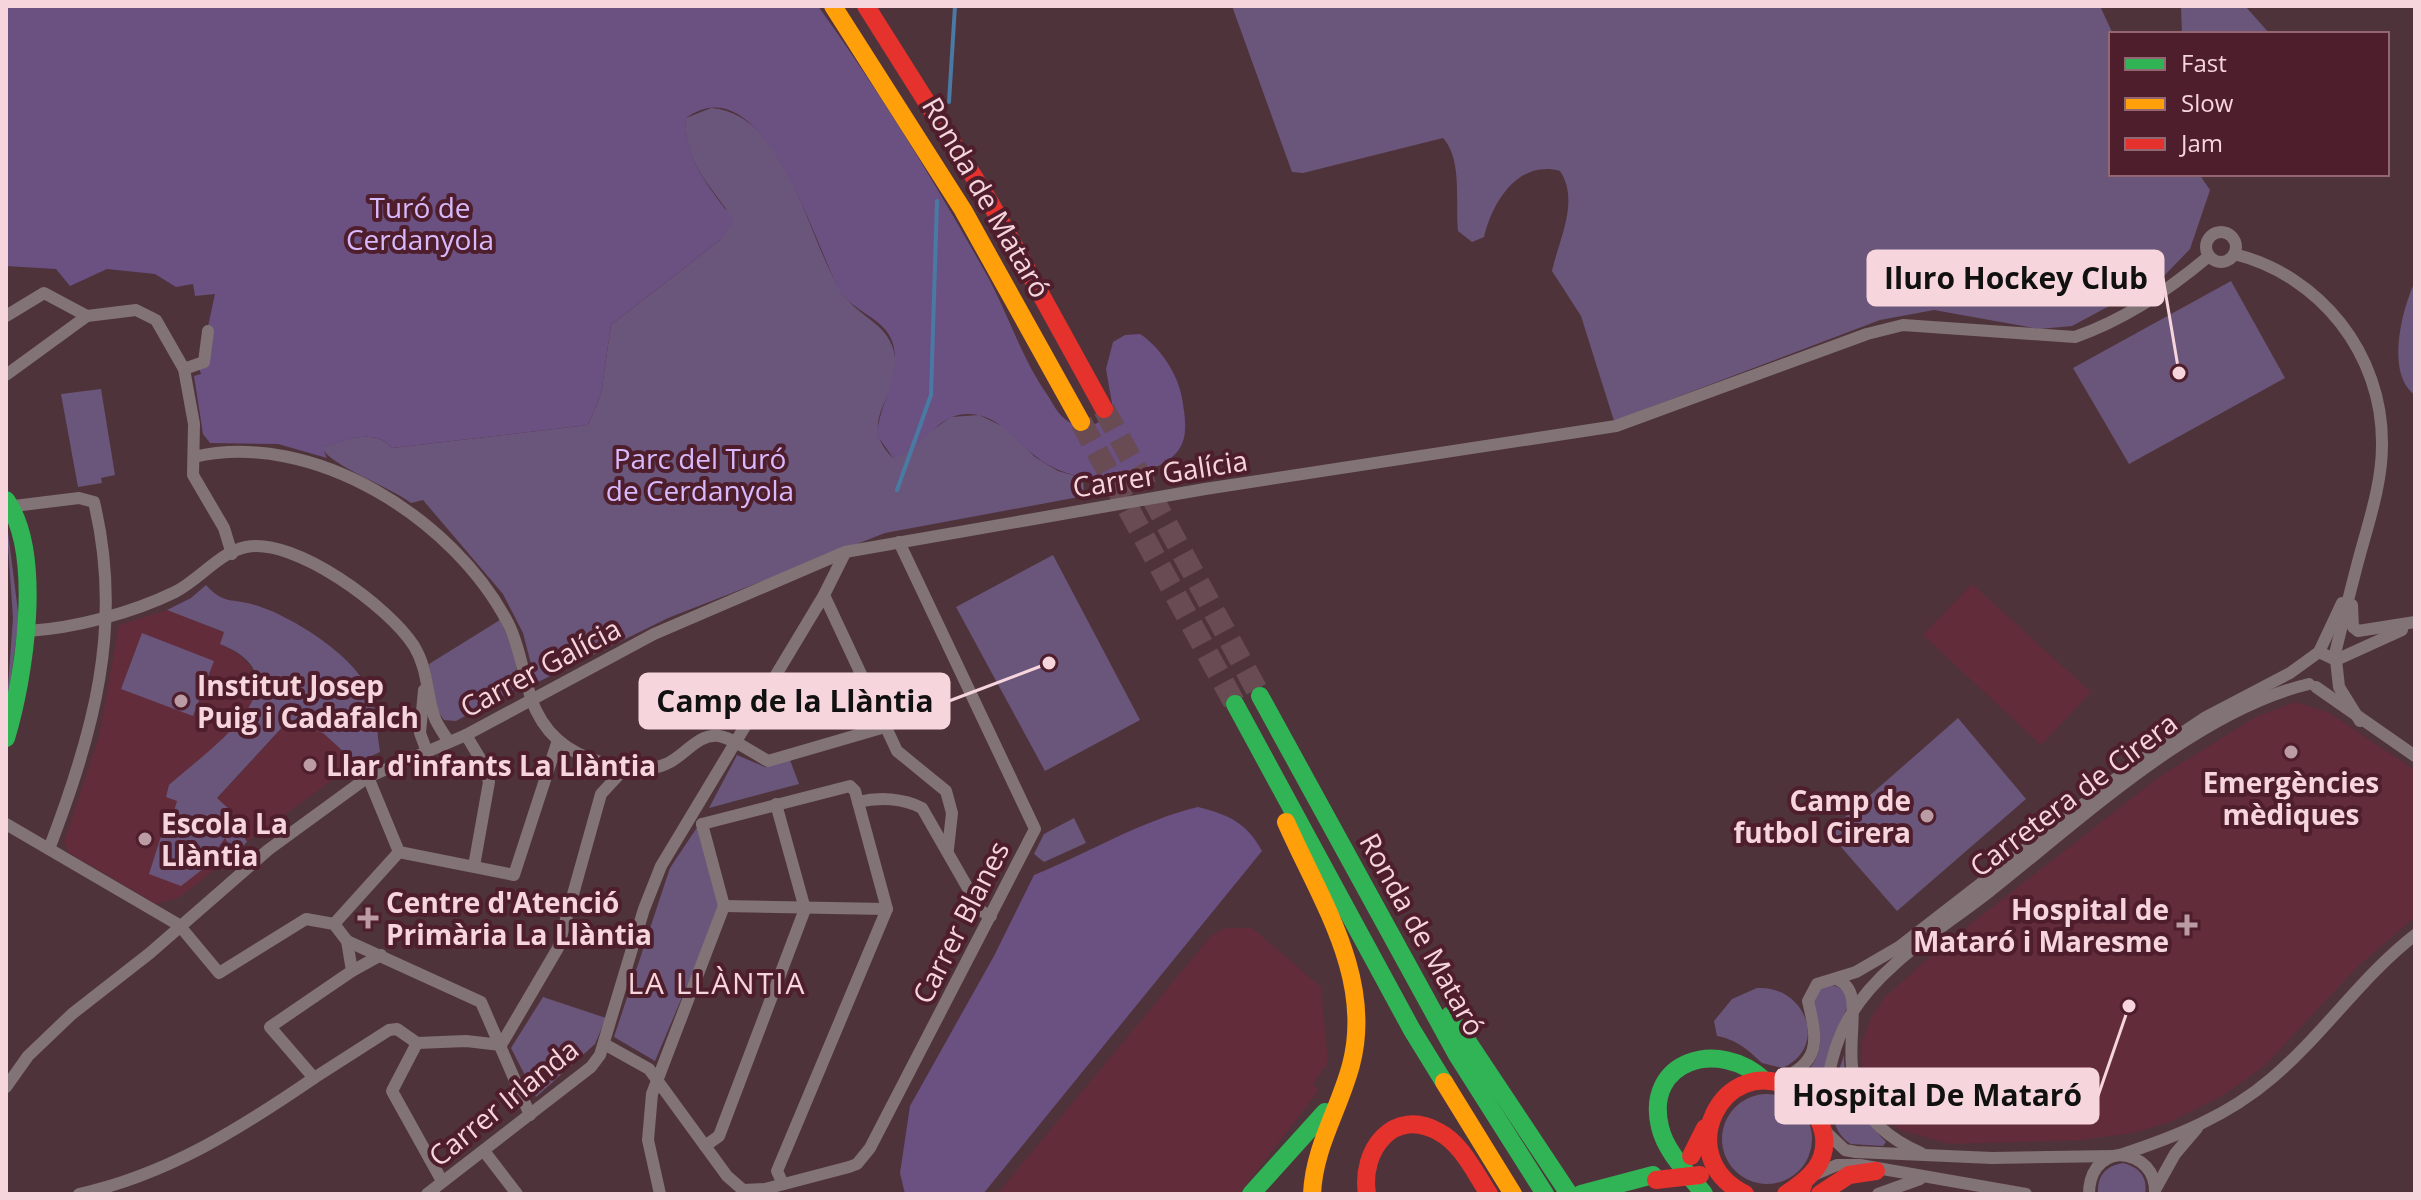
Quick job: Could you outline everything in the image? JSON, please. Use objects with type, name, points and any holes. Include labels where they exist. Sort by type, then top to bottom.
[{"type":"main road","name":"Ronda de Mataró","points":[[833,6],[896,97],[1000,270],[1081,422]]},
{"type":"main road","name":"Ronda de Mataró","points":[[866,6],[920,86],[1023,258],[1104,409]]},
{"type":"main road","points":[[6,738],[17,698],[28,631],[28,587],[9,509]]},
{"type":"main road","name":"Ronda de Mataró","points":[[1260,696],[1457,1055],[1545,1194]]},
{"type":"main road","points":[[1235,704],[1262,753],[1302,861],[1351,964],[1357,999],[1357,1029],[1343,1089],[1317,1149],[1312,1194]]},
{"type":"main road","name":"Ronda de Mataró","points":[[1262,753],[1405,1017],[1513,1194]]},
{"type":"main road","points":[[1308,782],[1343,829],[1433,988],[1556,1177],[1572,1194]]},
{"type":"main road","points":[[1704,1194],[1660,1129],[1658,1103],[1668,1078],[1693,1059],[1719,1055],[1745,1063],[1770,1081],[1805,1095],[1822,1125],[1824,1149],[1796,1189]]},
{"type":"main road","points":[[1605,1194],[1673,1169],[1699,1146],[1710,1111],[1740,1086],[1770,1081]]},
{"type":"main road","points":[[1251,1194],[1306,1136],[1343,1089]]},
{"type":"main road","points":[[1720,1102],[1709,1126],[1709,1152],[1720,1176],[1745,1194]]},
{"type":"main road","points":[[1367,1194],[1363,1174],[1370,1147],[1382,1134],[1406,1124],[1424,1125],[1446,1136],[1484,1187]]},
{"type":"main road","points":[[1382,1194],[1376,1178],[1378,1157],[1392,1140],[1407,1133],[1421,1133],[1440,1142],[1484,1187]]},
{"type":"main road","points":[[1820,1194],[1849,1175],[1876,1171]]},
{"type":"main road","points":[[1583,1194],[1654,1178],[1700,1175],[1735,1194]]},
{"type":"street","points":[[2234,254],[2234,239],[2220,232],[2207,241],[2209,256],[2221,262],[2234,254],[2258,260],[2289,275],[2317,296],[2339,320],[2363,358],[2375,393],[2383,447],[2377,487],[2335,659],[2343,695],[2360,721]]},
{"type":"street","name":"Carrer Galícia","points":[[6,1087],[52,1031],[268,850],[368,777],[466,735],[654,634],[845,552],[1221,486],[1616,426],[1867,334],[1903,325],[2075,337],[2101,328],[2209,256]]},
{"type":"street","points":[[6,316],[44,293],[87,316]]},
{"type":"street","points":[[6,375],[87,316],[121,309],[143,312],[163,327],[184,369],[194,424],[193,475],[224,528],[232,554]]},
{"type":"street","points":[[184,369],[204,362],[208,331]]},
{"type":"street","points":[[194,457],[249,452],[292,458],[352,480],[416,519],[463,562],[495,601],[511,630],[524,686],[531,700],[558,740],[579,754],[627,766],[666,765],[709,737],[719,736],[768,761],[885,727]]},
{"type":"street","points":[[9,509],[79,498],[94,502],[106,575],[106,616],[98,701],[90,733],[49,849]]},
{"type":"street","name":"Carrer Blanes","points":[[783,1184],[857,1164],[870,1148],[1035,829],[899,542]]},
{"type":"street","points":[[28,631],[106,616],[174,593],[232,554],[253,546],[292,555],[341,580],[373,603],[406,635],[421,659],[429,682],[434,717],[449,742]]},
{"type":"street","points":[[697,821],[845,786],[857,797],[887,909],[777,1171],[783,1184],[752,1191],[735,1185],[649,1069],[606,1045],[651,886],[697,821],[735,743],[824,595],[845,552]]},
{"type":"street","points":[[232,554],[264,554],[321,576],[367,608],[397,636],[423,682],[420,733],[427,752]]},
{"type":"street","points":[[2352,582],[2351,621],[2358,631],[2415,623]]},
{"type":"street","points":[[2352,582],[2319,652],[2304,664],[2304,677],[2360,721],[2415,756]]},
{"type":"street","points":[[824,595],[885,727],[905,760],[946,791],[952,813],[948,849]]},
{"type":"street","points":[[2319,652],[2335,659],[2415,623]]},
{"type":"street","name":"Carretera de Cirera","points":[[1770,1081],[1793,1075],[1812,1053],[1815,1024],[1808,1001],[1813,989],[1822,981],[1838,980],[1908,940],[2155,750],[2206,717],[2304,664]]},
{"type":"street","points":[[2313,686],[2329,686],[2337,676]]},
{"type":"street","name":"Carretera de Cirera","points":[[1822,1125],[1834,1051],[1854,1011],[1904,957],[2154,763],[2258,700],[2313,686]]},
{"type":"street","points":[[466,735],[484,765],[489,782],[474,866]]},
{"type":"street","points":[[399,852],[514,875],[558,740]]},
{"type":"street","points":[[501,1045],[558,948],[601,794],[627,766]]},
{"type":"street","points":[[368,777],[399,852]]},
{"type":"street","points":[[857,797],[910,802],[928,815],[981,911],[991,916]]},
{"type":"street","points":[[705,1146],[719,1136],[805,909],[776,804]]},
{"type":"street","points":[[660,1194],[648,1140],[656,1077],[724,906],[697,821]]},
{"type":"street","points":[[6,824],[179,925],[219,973],[306,919],[334,924],[347,941],[352,971]]},
{"type":"street","points":[[334,924],[399,852]]},
{"type":"street","points":[[724,906],[887,909]]},
{"type":"street","points":[[2089,1194],[2091,1176],[2097,1166],[2199,1126],[2272,1078],[2355,989],[2415,935]]},
{"type":"street","points":[[347,941],[481,1002],[530,1115]]},
{"type":"street","points":[[314,1078],[270,1027],[381,955]]},
{"type":"street","points":[[1838,980],[1853,994],[1849,1064],[1862,1108],[1883,1133],[1930,1156]]},
{"type":"street","points":[[79,1194],[176,1161],[243,1128],[389,1030],[397,1029],[417,1043],[466,1041],[501,1045]]},
{"type":"street","points":[[417,1043],[392,1091],[442,1181]]},
{"type":"street","name":"Carrer Irlanda","points":[[427,1194],[591,1067],[606,1045]]},
{"type":"street","points":[[1822,1125],[1845,1150],[1930,1156],[2117,1156],[2142,1161],[2152,1172],[2156,1192]]},
{"type":"street","points":[[2156,1192],[2175,1154],[2199,1126]]},
{"type":"street","points":[[484,1151],[517,1194]]},
{"type":"street","points":[[1796,1189],[1847,1164],[2026,1194]]},
{"type":"street","points":[[1878,1194],[1929,1177]]},
{"type":"shaded area","points":[[1972,584],[2091,692],[2041,745],[1923,635]]},
{"type":"shaded area","points":[[167,610],[224,632],[220,644],[240,655],[250,666],[257,690],[247,714],[166,797],[212,812],[234,854],[180,897],[156,904],[68,852],[64,842],[99,737],[119,625]]},
{"type":"shaded area","name":"Hospital de Mataró i Maresme","points":[[2296,702],[2328,712],[2415,770],[2415,917],[2358,966],[2264,1066],[2224,1095],[2172,1121],[2138,1132],[2081,1140],[1950,1144],[1899,1130],[1880,1112],[1869,1093],[1861,1068],[1862,1042],[1871,1018],[1885,997],[1940,948],[2159,777],[2256,717]]},
{"type":"shaded area","points":[[287,722],[323,733],[356,763],[247,842],[230,811],[217,799]]},
{"type":"shaded area","points":[[1225,928],[1252,928],[1321,987],[1328,1063],[1313,1084],[1319,1090],[1239,1194],[997,1194],[1212,935]]},
{"type":"green space","name":"Turó de Cerdanyola","points":[[6,6],[818,6],[884,103],[945,202],[992,286],[1038,381],[1061,415],[1072,424],[1086,426],[1109,414],[1113,409],[1106,369],[1113,342],[1125,335],[1140,334],[1161,354],[1177,380],[1185,419],[1184,437],[1177,452],[1160,465],[1128,476],[1095,479],[1063,472],[1048,465],[997,423],[969,414],[947,419],[913,448],[893,458],[877,435],[895,364],[895,353],[888,333],[840,291],[801,202],[783,167],[762,137],[739,115],[714,108],[686,118],[686,133],[700,173],[734,221],[720,240],[611,325],[601,394],[588,425],[392,448],[377,438],[359,437],[322,447],[327,458],[278,444],[210,443],[203,434],[194,376],[201,374],[199,368],[215,294],[195,296],[193,284],[176,287],[155,274],[107,269],[70,286],[56,269],[6,266]]},
{"type":"green space","points":[[1232,6],[2100,6],[2112,32],[2109,32],[2109,176],[2200,176],[2210,190],[2190,249],[2163,277],[2072,326],[2039,329],[1934,310],[1880,320],[1614,421],[1581,316],[1552,271],[1568,207],[1566,183],[1560,171],[1532,171],[1520,178],[1500,198],[1484,237],[1472,242],[1458,231],[1456,170],[1443,138],[1303,173],[1292,172]]},
{"type":"green space","points":[[2181,6],[2245,6],[2268,32],[2182,32]]},
{"type":"green space","name":"Parc del Turó de Cerdanyola","points":[[711,108],[738,116],[759,132],[778,156],[843,294],[887,336],[895,357],[895,371],[882,408],[878,432],[882,445],[893,458],[951,417],[979,415],[1006,428],[1035,457],[1058,471],[1083,478],[1084,496],[885,533],[668,618],[536,683],[523,633],[503,594],[423,500],[411,503],[337,462],[321,447],[358,437],[377,438],[392,448],[588,425],[601,394],[611,325],[720,240],[726,209],[697,167],[686,132],[686,118]]},
{"type":"green space","points":[[2231,281],[2285,378],[2129,464],[2073,368]]},
{"type":"green space","points":[[2415,282],[2415,395],[2406,385],[2398,357],[2401,324]]},
{"type":"green space","points":[[101,389],[115,475],[101,478],[102,483],[78,487],[61,394]]},
{"type":"green space","points":[[6,517],[19,619],[6,713],[13,618]]},
{"type":"green space","points":[[1053,555],[1140,720],[1045,771],[956,607]]},
{"type":"green space","points":[[206,585],[223,598],[255,605],[287,619],[340,654],[365,683],[372,698],[380,752],[356,763],[323,733],[287,722],[217,798],[230,810],[247,842],[234,854],[225,838],[203,869],[181,886],[149,874],[163,830],[168,831],[177,801],[166,797],[169,785],[243,716],[254,696],[256,677],[246,659],[220,644],[224,632],[167,610],[191,598]]},
{"type":"green space","points":[[500,620],[516,663],[515,689],[456,721],[444,720],[438,712],[429,664]]},
{"type":"green space","points":[[142,633],[214,661],[193,716],[121,689]]},
{"type":"green space","name":"Camp de futbol Cirera","points":[[1958,718],[2026,799],[1897,911],[1828,832]]},
{"type":"green space","points":[[737,755],[765,767],[790,760],[799,784],[709,808]]},
{"type":"green space","points":[[1198,807],[1236,821],[1250,833],[1262,851],[983,1194],[905,1194],[900,1173],[910,1106],[994,956],[1034,875],[1135,829]]},
{"type":"green space","points":[[1074,818],[1086,843],[1044,862],[1034,854],[1044,834]]},
{"type":"green space","points":[[698,826],[721,905],[655,1061],[614,1037],[670,868]]},
{"type":"green space","points":[[1833,985],[1844,990],[1848,1006],[1834,1035],[1818,1091],[1800,1078],[1815,1061],[1820,1043],[1813,1002],[1821,988]]},
{"type":"green space","points":[[1757,988],[1788,996],[1799,1006],[1806,1019],[1808,1033],[1805,1046],[1797,1058],[1782,1068],[1762,1063],[1737,1043],[1717,1036],[1714,1021],[1732,999]]},
{"type":"green space","points":[[543,997],[606,1018],[595,1044],[536,1097],[511,1048]]},
{"type":"green space","points":[[1844,1055],[1851,1092],[1869,1123],[1886,1142],[1883,1146],[1851,1144],[1836,1126],[1834,1090]]},
{"type":"green space","points":[[1767,1094],[1784,1097],[1799,1107],[1809,1122],[1812,1139],[1809,1156],[1799,1171],[1784,1181],[1767,1184],[1750,1181],[1735,1171],[1725,1156],[1722,1139],[1725,1122],[1735,1107],[1750,1097]]},
{"type":"green space","points":[[2123,1163],[2141,1174],[2145,1194],[2098,1194],[2103,1173]]},
{"type":"waterway","points":[[949,102],[955,6]]},
{"type":"waterway","points":[[897,490],[931,395],[937,201]]},
{"type":"tunnel","points":[[1104,409],[1260,696]]},
{"type":"tunnel","points":[[1081,422],[1235,704]]},
{"type":"traffic: fast","points":[[6,500],[18,523],[25,552],[27,583],[24,651],[6,738]]},
{"type":"traffic: fast","points":[[1260,696],[1457,1055],[1545,1194]]},
{"type":"traffic: fast","points":[[1235,704],[1412,1030],[1444,1082]]},
{"type":"traffic: fast","points":[[1450,1015],[1569,1194]]},
{"type":"traffic: fast","points":[[1704,1194],[1663,1137],[1658,1104],[1663,1085],[1674,1072],[1689,1063],[1707,1059],[1727,1060],[1746,1067],[1764,1080]]},
{"type":"traffic: fast","points":[[1251,1194],[1325,1112]]},
{"type":"traffic: fast","points":[[1581,1194],[1653,1175]]},
{"type":"traffic: slow","points":[[833,6],[963,210],[1081,422]]},
{"type":"traffic: slow","points":[[1286,822],[1340,940],[1350,970],[1355,1001],[1356,1033],[1351,1065],[1317,1160],[1312,1194]]},
{"type":"traffic: slow","points":[[1444,1082],[1513,1194]]},
{"type":"traffic: jam","points":[[866,6],[991,204],[1104,409]]},
{"type":"traffic: jam","points":[[1745,1194],[1722,1177],[1711,1156],[1708,1134],[1714,1113],[1727,1096],[1745,1084],[1767,1081],[1791,1088],[1802,1096],[1815,1112],[1823,1131],[1823,1152],[1816,1168],[1786,1194]]},
{"type":"traffic: jam","points":[[1367,1194],[1366,1178],[1375,1149],[1383,1137],[1407,1125],[1422,1125],[1447,1137],[1467,1160],[1489,1194]]},
{"type":"traffic: jam","points":[[1691,1156],[1705,1128]]},
{"type":"traffic: jam","points":[[1820,1194],[1849,1175],[1876,1171]]},
{"type":"traffic: jam","points":[[1656,1180],[1700,1175]]},
{"type":"traffic: jam","points":[[1800,1194],[1803,1185]]},
{"type":"place","name":"Iluro Hockey Club","points":[[2179,373]]},
{"type":"place","name":"Camp de la Llàntia","points":[[1049,663]]},
{"type":"place","name":"Institut Josep Puig i Cadafalch","points":[[181,701]]},
{"type":"place","name":"Emergències mèdiques","points":[[2291,752]]},
{"type":"place","name":"Llar d'infants La Llàntia","points":[[310,765]]},
{"type":"place","name":"Camp de futbol Cirera","points":[[1927,816]]},
{"type":"place","name":"Escola La Llàntia","points":[[145,839]]},
{"type":"place","name":"Centre d'Atenció Primària La Llàntia","points":[[368,918]]},
{"type":"place","name":"Hospital de Mataró i Maresme","points":[[2187,925]]},
{"type":"place","name":"Hospital De Mataró","points":[[2129,1006]]},
{"type":"district","name":"LA LLÀNTIA","points":[[717,982]]}]
